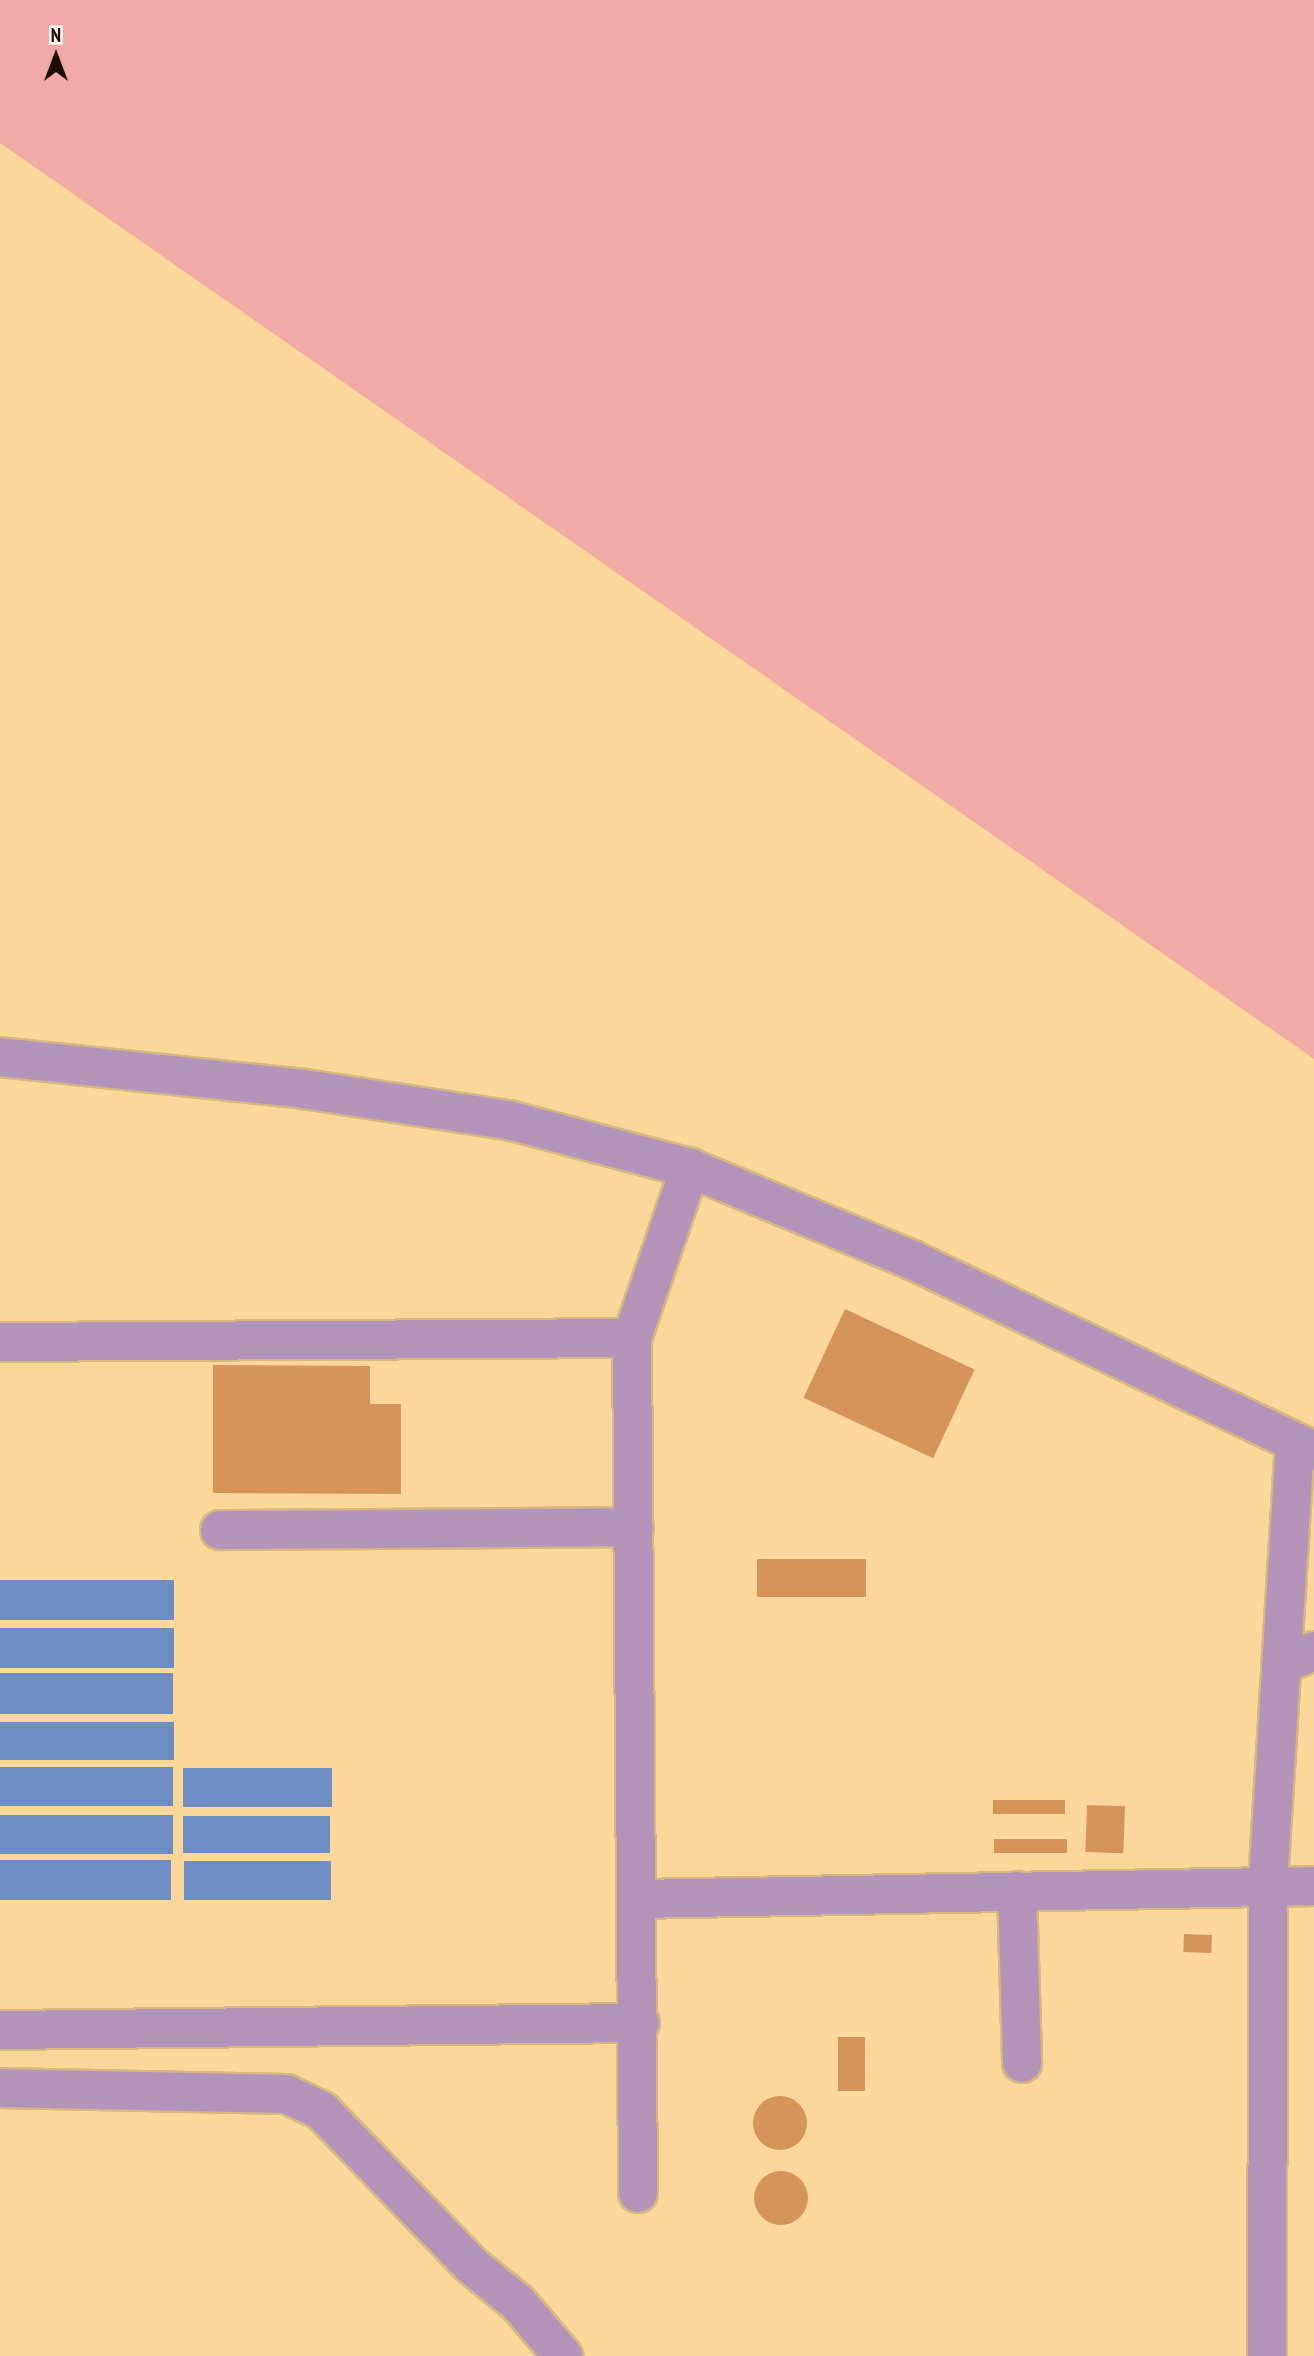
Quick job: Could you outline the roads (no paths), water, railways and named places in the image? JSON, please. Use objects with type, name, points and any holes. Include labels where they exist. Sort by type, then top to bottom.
[{"type":"lane","points":[[0,1058],[304,1088],[512,1121],[690,1168],[912,1260],[1304,1447],[1298,1658],[1268,1887],[1267,2356]]},
{"type":"lane","points":[[638,2193],[639,2023],[632,1338],[690,1168]]},
{"type":"lane","points":[[0,1342],[632,1338]]},
{"type":"lane","points":[[220,1530],[634,1527]]},
{"type":"lane","points":[[638,1899],[1314,1886]]},
{"type":"lane","points":[[1017,1891],[1022,2063]]},
{"type":"lane","points":[[0,2030],[639,2023]]},
{"type":"lane","points":[[0,2088],[286,2094],[322,2111],[471,2265],[518,2303],[563,2356]]},
{"type":"water","points":[[0,1580],[174,1580],[174,1620],[0,1620]]},
{"type":"water","points":[[0,1628],[174,1628],[174,1668],[0,1668]]},
{"type":"water","points":[[0,1673],[173,1673],[173,1714],[0,1714]]},
{"type":"water","points":[[0,1722],[174,1722],[174,1760],[0,1760]]},
{"type":"water","points":[[0,1767],[173,1767],[173,1806],[0,1806]]},
{"type":"water","points":[[183,1768],[332,1768],[332,1807],[183,1807]]},
{"type":"water","points":[[0,1815],[173,1815],[173,1854],[0,1854]]},
{"type":"water","points":[[183,1816],[330,1816],[330,1853],[183,1853]]},
{"type":"water","points":[[0,1860],[171,1860],[171,1900],[0,1900]]},
{"type":"water","points":[[184,1861],[331,1861],[331,1900],[184,1900]]}]
